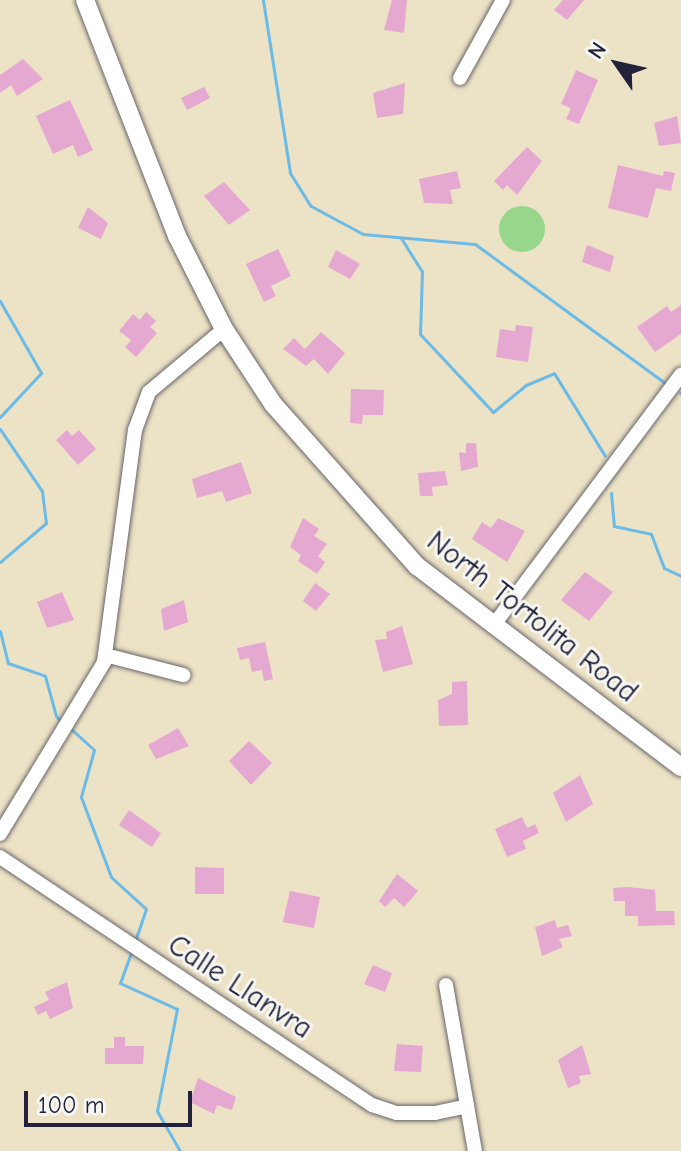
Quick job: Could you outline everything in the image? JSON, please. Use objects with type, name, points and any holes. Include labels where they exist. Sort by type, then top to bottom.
[{"type":"street","name":"North Tortolita Road","points":[[85,0],[177,236],[224,329],[273,404],[325,468],[417,566],[681,767]]},
{"type":"street","points":[[460,78],[503,0]]},
{"type":"street","points":[[0,834],[105,655],[135,430],[149,392],[164,376],[224,329]]},
{"type":"street","points":[[493,626],[681,375]]},
{"type":"street","points":[[105,655],[183,675]]},
{"type":"street","name":"Calle Llanvra","points":[[0,857],[372,1105],[397,1113],[435,1113],[467,1106]]},
{"type":"street","points":[[446,985],[475,1151]]},
{"type":"green space","points":[[522,206],[538,213],[545,229],[538,245],[522,252],[506,245],[499,229],[506,213]]},
{"type":"building","points":[[392,0],[407,0],[404,33],[384,30]]},
{"type":"building","points":[[563,0],[584,0],[567,20],[554,10]]},
{"type":"building","points":[[23,59],[43,79],[17,96],[11,85],[0,93],[0,75]]},
{"type":"building","points":[[576,70],[598,80],[579,124],[566,119],[571,108],[561,104]]},
{"type":"building","points":[[405,83],[403,114],[377,118],[373,93]]},
{"type":"building","points":[[204,87],[210,98],[187,110],[181,98]]},
{"type":"building","points":[[70,100],[93,150],[78,157],[73,145],[53,154],[36,116]]},
{"type":"building","points":[[677,116],[681,143],[659,146],[654,123]]},
{"type":"building","points":[[527,147],[542,161],[517,195],[507,185],[503,190],[494,181]]},
{"type":"building","points":[[618,165],[663,176],[664,171],[675,173],[671,191],[656,188],[648,218],[608,208]]},
{"type":"building","points":[[457,171],[461,188],[450,190],[453,204],[424,203],[419,179]]},
{"type":"building","points":[[224,182],[250,210],[229,225],[204,196]]},
{"type":"building","points":[[88,207],[108,223],[101,239],[78,228]]},
{"type":"building","points":[[587,245],[614,256],[610,272],[582,262]]},
{"type":"building","points":[[278,249],[291,276],[271,286],[276,296],[264,302],[246,264]]},
{"type":"building","points":[[336,250],[360,264],[350,279],[328,267]]},
{"type":"building","points":[[681,305],[681,334],[655,352],[637,327],[667,306],[671,312]]},
{"type":"building","points":[[146,312],[156,321],[150,327],[157,333],[136,357],[125,347],[131,340],[119,331],[133,314],[140,320]]},
{"type":"building","points":[[516,325],[533,327],[528,362],[496,357],[500,329],[515,331]]},
{"type":"building","points":[[321,332],[345,353],[328,374],[314,359],[306,366],[283,349],[294,338],[305,349]]},
{"type":"building","points":[[351,389],[384,390],[383,415],[363,415],[362,424],[350,423]]},
{"type":"building","points":[[67,430],[72,436],[79,430],[96,449],[78,465],[56,440]]},
{"type":"building","points":[[466,443],[476,443],[478,467],[461,471],[459,452],[466,453]]},
{"type":"building","points":[[241,462],[252,493],[226,502],[222,491],[197,498],[192,479]]},
{"type":"building","points":[[445,471],[448,485],[432,487],[433,496],[420,496],[418,473]]},
{"type":"building","points":[[303,518],[319,529],[314,536],[327,544],[318,556],[325,562],[317,574],[298,561],[301,555],[290,547]]},
{"type":"building","points":[[498,518],[525,531],[507,562],[472,539],[482,522],[491,528]]},
{"type":"building","points":[[585,572],[613,592],[589,621],[561,600]]},
{"type":"building","points":[[315,583],[330,594],[316,611],[303,601]]},
{"type":"building","points":[[62,592],[74,620],[47,628],[37,602]]},
{"type":"building","points":[[184,600],[188,622],[164,631],[161,609]]},
{"type":"building","points":[[402,626],[413,664],[383,672],[375,640],[387,639],[386,632]]},
{"type":"building","points":[[265,642],[273,679],[264,681],[262,670],[252,672],[249,658],[240,660],[237,648]]},
{"type":"building","points":[[467,681],[468,725],[439,726],[438,700],[452,694],[452,682]]},
{"type":"building","points":[[178,728],[189,746],[156,759],[148,745]]},
{"type":"building","points":[[249,741],[272,763],[251,785],[229,761]]},
{"type":"building","points":[[580,775],[593,804],[566,822],[553,793]]},
{"type":"building","points":[[129,810],[161,833],[152,847],[119,825]]},
{"type":"building","points":[[522,817],[527,828],[535,824],[539,833],[523,841],[526,849],[507,857],[495,829]]},
{"type":"building","points":[[195,867],[224,868],[224,894],[195,894]]},
{"type":"building","points":[[397,874],[418,891],[404,907],[394,898],[385,907],[379,901]]},
{"type":"building","points":[[613,888],[655,890],[656,911],[674,911],[675,925],[638,926],[638,916],[625,916],[625,901],[614,901]]},
{"type":"building","points":[[290,891],[320,897],[314,928],[283,922]]},
{"type":"building","points":[[555,920],[557,928],[568,925],[572,936],[559,939],[563,947],[542,956],[535,927]]},
{"type":"building","points":[[373,965],[392,973],[385,992],[364,984]]},
{"type":"building","points":[[67,982],[73,1008],[50,1019],[46,1011],[38,1015],[34,1007],[49,1000],[45,992]]},
{"type":"building","points":[[114,1037],[125,1037],[125,1046],[144,1046],[143,1064],[105,1064],[105,1048],[114,1048]]},
{"type":"building","points":[[397,1044],[423,1046],[421,1072],[394,1071]]},
{"type":"building","points":[[582,1045],[591,1074],[579,1076],[581,1083],[568,1088],[558,1060]]},
{"type":"building","points":[[198,1078],[236,1097],[232,1110],[217,1105],[214,1114],[190,1102]]},
{"type":"waterway","points":[[263,0],[290,173],[311,206],[363,234],[475,244],[665,383]]},
{"type":"waterway","points":[[401,238],[422,271],[420,334],[493,412],[526,385],[554,373],[605,456]]},
{"type":"waterway","points":[[0,301],[41,373],[0,417]]},
{"type":"waterway","points":[[0,429],[42,491],[46,523],[0,562]]},
{"type":"waterway","points":[[611,493],[614,526],[651,534],[664,568],[681,576]]},
{"type":"waterway","points":[[0,631],[8,663],[45,676],[56,716],[62,722]]},
{"type":"waterway","points":[[71,729],[94,750],[81,797],[111,877],[146,909],[134,943]]},
{"type":"waterway","points":[[132,950],[120,983],[177,1009],[157,1111],[180,1151]]}]
